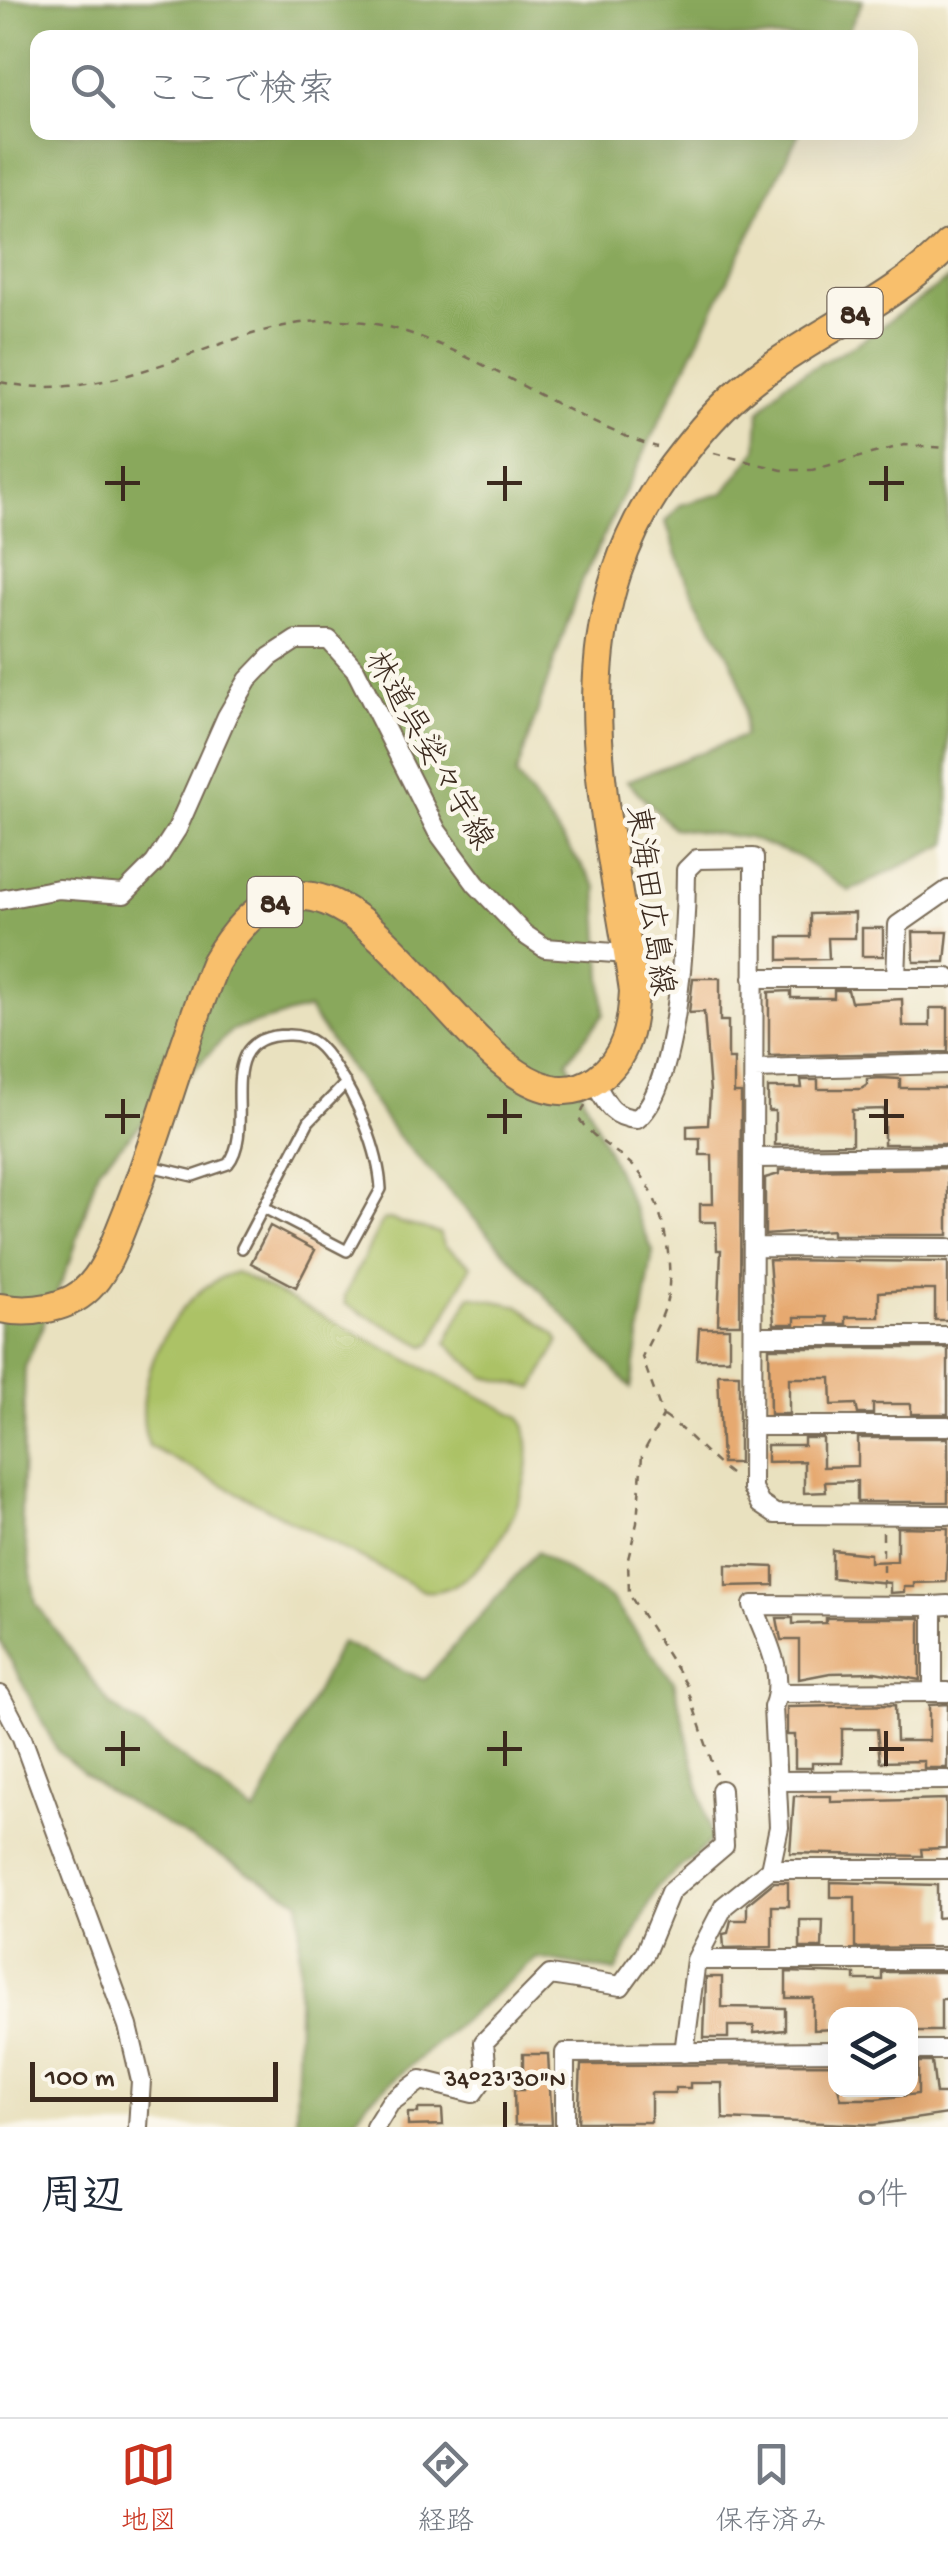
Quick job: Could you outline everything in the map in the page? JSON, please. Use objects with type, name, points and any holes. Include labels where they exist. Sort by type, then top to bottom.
[{"type":"main road","name":"東海田広島線","points":[[594,1081],[624,1048],[632,1026],[628,954],[599,771],[596,690],[614,575],[626,539],[696,432],[758,377],[898,286],[948,245]]},
{"type":"main road","name":"84","points":[[0,1308],[20,1312],[48,1308],[92,1285],[112,1251],[147,1165],[195,1012],[224,948],[251,914],[302,896],[330,902],[369,926],[493,1054],[518,1072],[559,1089],[594,1081]]},
{"type":"street","name":"林道呉娑々宇線","points":[[0,900],[58,889],[124,894],[155,863],[177,829],[227,716],[248,680],[270,657],[296,640],[330,640],[355,670],[437,830],[476,884],[524,934],[546,948],[628,954]]},
{"type":"street","points":[[594,1081],[609,1110],[621,1118],[637,1119],[650,1109],[664,1078],[686,925],[686,870],[697,859],[754,858],[752,1488],[760,1504],[775,1514],[948,1515]]},
{"type":"street","points":[[896,978],[898,924],[948,890]]},
{"type":"street","points":[[753,978],[948,978]]},
{"type":"street","points":[[754,1068],[948,1064]]},
{"type":"street","points":[[753,1158],[948,1156]]},
{"type":"street","points":[[752,1247],[948,1248]]},
{"type":"street","points":[[754,1336],[948,1336]]},
{"type":"street","points":[[752,1426],[948,1426]]},
{"type":"street","points":[[770,1869],[779,1827],[773,1707],[779,1694],[778,1672],[753,1605],[941,1606],[941,1692],[779,1694]]},
{"type":"street","points":[[0,1694],[21,1735],[128,2026],[141,2081],[138,2127]]},
{"type":"street","points":[[778,1781],[948,1780]]},
{"type":"street","points":[[375,2127],[390,2104],[421,2080],[472,2093],[486,2074],[484,2042],[550,1975],[621,1986],[646,1953],[670,1892],[724,1846],[721,1790]]},
{"type":"street","points":[[684,2053],[696,1960],[724,1906],[770,1869],[948,1869]]},
{"type":"street","points":[[696,1960],[948,1960]]},
{"type":"street","points":[[918,2050],[948,2050]]},
{"type":"street","points":[[565,2127],[565,2053],[828,2051]]},
{"type":"lane","points":[[147,1165],[192,1176],[228,1164],[241,1136],[238,1074],[248,1050],[258,1042],[288,1034],[307,1037],[322,1046],[346,1083],[374,1154],[381,1190],[347,1251],[264,1208]]},
{"type":"lane","points":[[242,1248],[309,1121],[346,1083]]},
{"type":"path","points":[[0,382],[76,388],[132,377],[273,331],[330,320],[361,322],[448,348],[547,402],[653,447],[722,453],[782,470],[812,470],[904,446],[948,448]]},
{"type":"path","points":[[594,1081],[579,1119],[590,1136],[638,1171],[653,1194],[664,1224],[667,1304],[642,1357],[663,1416],[686,1431],[708,1459],[752,1488]]},
{"type":"path","points":[[663,1416],[642,1454],[636,1523],[628,1559],[629,1594],[686,1684],[721,1790]]},
{"type":"path","points":[[882,1605],[884,1515]]},
{"type":"green space","points":[[0,0],[863,0],[849,30],[30,30],[30,140],[796,140],[580,585],[516,775],[597,887],[604,1014],[567,1061],[653,1251],[631,1388],[395,1133],[308,1009],[232,1030],[98,1169],[71,1259],[25,1367],[21,1513],[36,1604],[109,1703],[255,1813],[341,1642],[424,1680],[537,1552],[611,1599],[674,1682],[712,1841],[658,1886],[616,1972],[537,1958],[367,2102],[351,2127],[296,2127],[300,1902],[101,1787],[58,1752],[0,1640]]},
{"type":"green space","points":[[948,279],[948,844],[849,891],[797,856],[748,838],[673,828],[627,781],[744,736],[745,712],[736,672],[688,582],[666,522],[680,505],[724,493],[757,450],[759,412],[785,383],[861,341]]},
{"type":"green space","points":[[383,1220],[439,1233],[445,1246],[471,1265],[432,1343],[425,1346],[345,1304],[345,1295]]},
{"type":"green space","points":[[236,1272],[520,1417],[528,1439],[520,1497],[508,1526],[470,1574],[448,1588],[424,1591],[149,1446],[144,1396],[161,1343],[193,1298]]},
{"type":"green space","points":[[470,1296],[519,1306],[557,1336],[559,1342],[534,1388],[485,1377],[446,1343]]},
{"type":"building","points":[[855,913],[855,938],[828,938],[829,959],[779,960],[779,937],[810,937],[810,914]]},
{"type":"building","points":[[862,928],[883,928],[883,956],[862,956]]},
{"type":"building","points":[[913,932],[948,932],[945,962],[914,962]]},
{"type":"building","points":[[693,978],[720,978],[720,1021],[728,1021],[728,1059],[734,1059],[734,1093],[741,1093],[740,1324],[718,1324],[721,1250],[717,1250],[716,1222],[700,1222],[700,1204],[713,1204],[712,1155],[700,1155],[700,1138],[687,1138],[687,1126],[708,1125],[710,1093],[704,1012],[689,1013]]},
{"type":"building","points":[[834,990],[848,990],[851,1002],[902,999],[903,1026],[930,1026],[930,1008],[948,1008],[948,1052],[769,1056],[769,992],[791,991],[791,998],[834,998]]},
{"type":"building","points":[[867,1079],[900,1079],[900,1088],[948,1088],[948,1144],[884,1144],[884,1109],[852,1110],[852,1144],[775,1145],[775,1111],[768,1111],[768,1088],[802,1088],[801,1080],[818,1080],[818,1089],[861,1089],[867,1085]]},
{"type":"building","points":[[948,1168],[948,1235],[832,1235],[832,1230],[765,1235],[765,1178],[779,1174],[779,1170]]},
{"type":"building","points":[[270,1226],[315,1250],[296,1287],[251,1263]]},
{"type":"building","points":[[769,1260],[948,1262],[948,1320],[935,1320],[935,1290],[907,1290],[879,1292],[879,1317],[846,1317],[846,1324],[827,1324],[827,1317],[795,1317],[795,1324],[774,1324]]},
{"type":"building","points":[[699,1328],[729,1328],[729,1359],[697,1359]]},
{"type":"building","points":[[769,1348],[948,1348],[948,1414],[911,1414],[911,1404],[873,1404],[873,1414],[858,1414],[856,1404],[832,1405],[831,1378],[789,1378],[789,1414],[770,1414]]},
{"type":"building","points":[[718,1374],[739,1374],[739,1463],[722,1463]]},
{"type":"building","points":[[804,1438],[823,1438],[823,1467],[858,1466],[858,1438],[948,1438],[948,1502],[857,1502],[857,1481],[825,1482],[826,1492],[804,1493],[804,1461],[767,1462],[767,1445],[804,1445]]},
{"type":"building","points":[[897,1527],[948,1528],[946,1582],[914,1583],[914,1587],[904,1587],[904,1592],[890,1593],[890,1583],[832,1578],[832,1550],[870,1554],[870,1562],[897,1561]]},
{"type":"building","points":[[726,1565],[774,1567],[774,1585],[726,1586]]},
{"type":"building","points":[[777,1618],[793,1618],[793,1624],[826,1623],[826,1618],[920,1618],[920,1680],[875,1672],[830,1673],[799,1679],[799,1640],[781,1640]]},
{"type":"building","points":[[948,1704],[947,1768],[924,1768],[924,1761],[880,1762],[877,1729],[842,1729],[842,1763],[812,1763],[812,1768],[795,1768],[795,1735],[787,1735],[787,1707],[895,1705],[896,1741],[929,1741],[929,1705]]},
{"type":"building","points":[[794,1796],[831,1796],[831,1802],[946,1799],[946,1848],[921,1849],[922,1856],[790,1853]]},
{"type":"building","points":[[774,1882],[788,1882],[788,1906],[772,1906],[772,1947],[724,1948],[723,1934],[728,1933],[731,1920],[747,1920],[747,1904]]},
{"type":"building","points":[[831,1882],[937,1885],[937,1918],[948,1917],[948,1947],[855,1948],[855,1897],[831,1897]]},
{"type":"building","points":[[800,1920],[823,1920],[822,1948],[800,1948]]},
{"type":"building","points":[[786,1972],[855,1974],[855,1980],[882,1980],[882,1972],[948,1972],[948,1999],[941,1999],[941,2031],[918,2031],[918,2007],[828,2007],[828,2029],[813,2030],[813,1998],[786,1998]]},
{"type":"building","points":[[706,1977],[722,1977],[722,2007],[785,2008],[785,2030],[754,2033],[754,2026],[728,2026],[728,2038],[704,2038]]},
{"type":"building","points":[[523,2054],[548,2054],[552,2125],[515,2125],[514,2090],[523,2090]]},
{"type":"building","points":[[918,2062],[932,2062],[936,2094],[948,2094],[948,2114],[873,2125],[723,2119],[722,2083],[690,2083],[690,2088],[675,2088],[675,2093],[651,2093],[651,2122],[578,2122],[581,2065],[828,2064],[828,2097],[876,2099],[918,2094]]},
{"type":"building","points":[[418,2109],[442,2109],[443,2125],[408,2126],[408,2113],[418,2113]]}]
